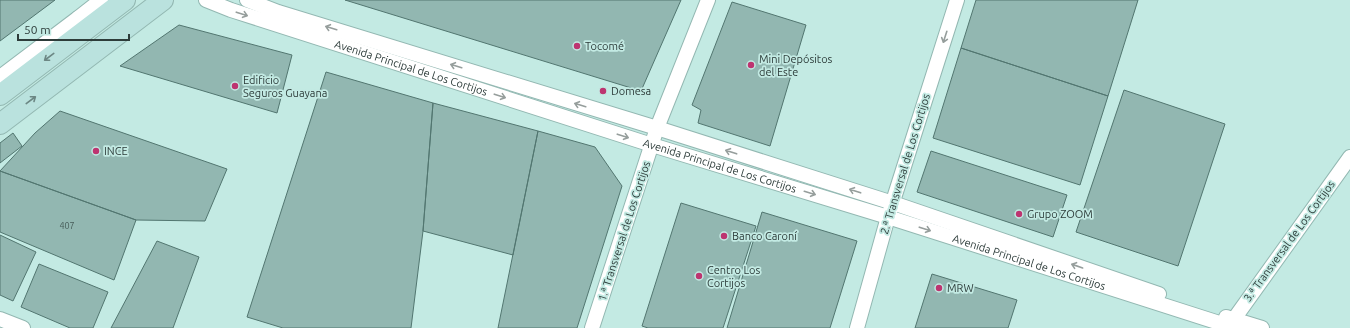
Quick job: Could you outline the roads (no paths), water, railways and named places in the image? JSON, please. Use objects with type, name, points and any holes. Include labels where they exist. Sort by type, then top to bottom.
[{"type":"main road","points":[[0,94],[125,0]]},
{"type":"main road","points":[[0,124],[163,0]]},
{"type":"street","points":[[0,77],[101,0]]},
{"type":"street","name":"Avenida Principal de Los Cortijos","points":[[206,0],[231,10],[652,145],[1234,325],[1262,328]]},
{"type":"street","name":"Avenida Principal de Los Cortijos","points":[[248,0],[278,12],[657,128],[892,203],[1234,325]]},
{"type":"street","name":"1.ª Transversal de Los Cortijos","points":[[592,328],[657,128],[708,0]]},
{"type":"street","name":"2.ª Transversal de Los Cortijos","points":[[857,328],[892,203],[957,0]]},
{"type":"street","points":[[72,40],[78,18]]},
{"type":"street","name":"3.ª Transversal de Los Cortijos","points":[[1234,325],[1350,157]]},
{"type":"street","name":"3.ª Transversal de Los Cortijos","points":[[1234,325],[1350,170]]},
{"type":"street","points":[[0,319],[23,328]]},
{"type":"place","name":"Tocomé","points":[[577,46]]},
{"type":"place","name":"Mini Depósitos del Este","points":[[751,65]]},
{"type":"place","name":"Edificio Seguros Guayana","points":[[235,86]]},
{"type":"place","name":"Domesa","points":[[603,91]]},
{"type":"place","name":"INCE","points":[[96,151]]},
{"type":"place","name":"Grupo ZOOM","points":[[1019,214]]},
{"type":"place","name":"Banco Caroní","points":[[724,236]]},
{"type":"place","name":"Centro Los Cortijos","points":[[699,276]]},
{"type":"place","name":"MRW","points":[[939,288]]}]
